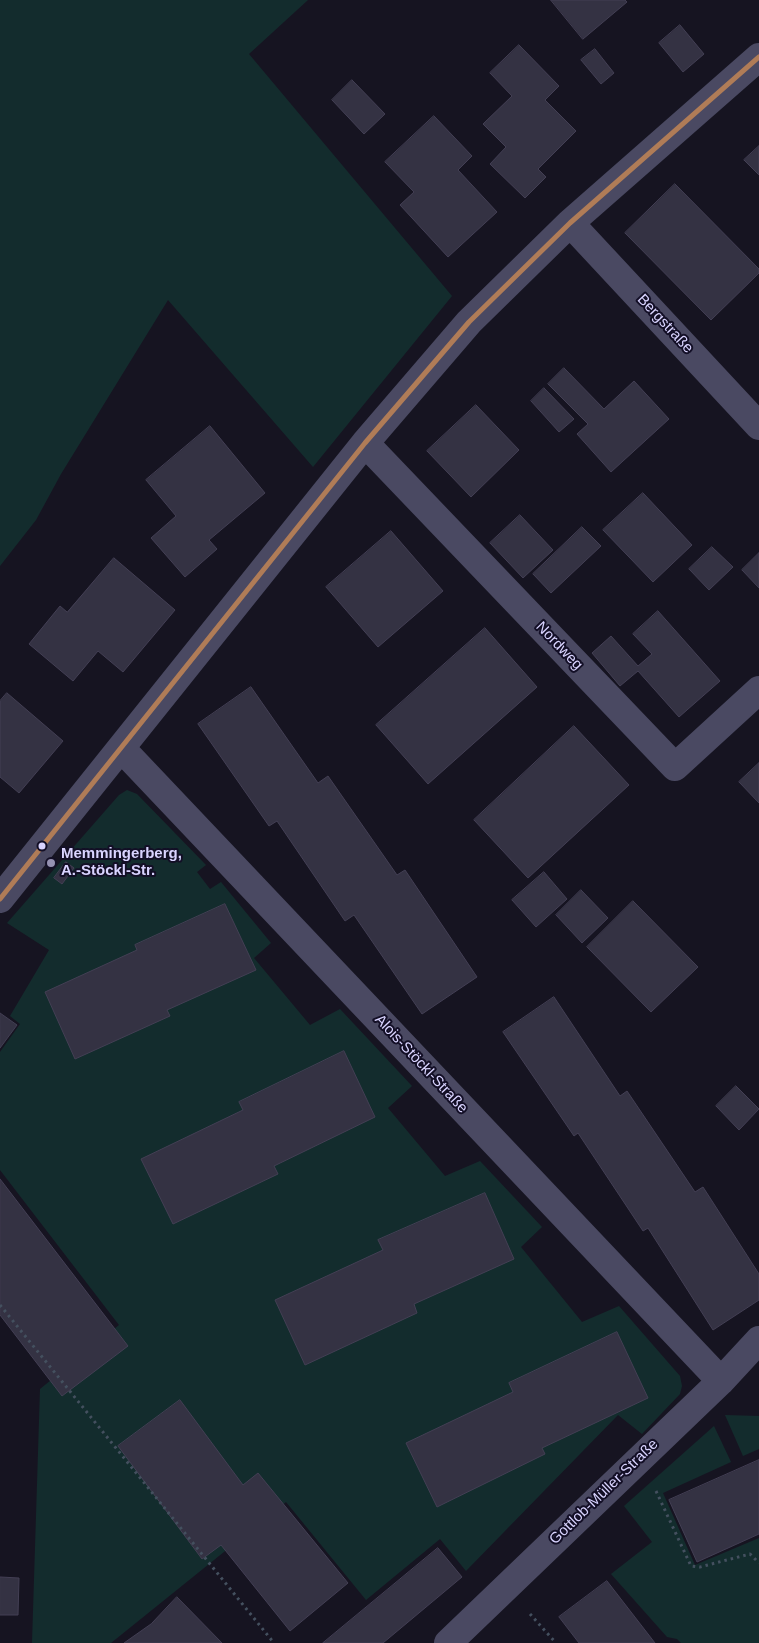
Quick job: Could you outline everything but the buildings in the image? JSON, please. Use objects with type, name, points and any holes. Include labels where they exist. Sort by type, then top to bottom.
[{"type":"street","points":[[0,899],[365,444],[469,322],[570,223],[759,57]]},
{"type":"street","name":"Bergstraße","points":[[570,223],[759,426]]},
{"type":"street","name":"Nordweg","points":[[365,444],[675,767],[759,690]]},
{"type":"street","name":"Alois-Stöckl-Straße","points":[[121,748],[721,1380]]},
{"type":"street","name":"Gottlob-Müller-Straße","points":[[448,1643],[721,1380],[759,1340]]},
{"type":"path","points":[[0,1305],[274,1643]]},
{"type":"path","points":[[641,1457],[691,1566],[700,1566],[750,1554],[759,1563]]},
{"type":"green space","points":[[0,0],[308,0],[249,54],[452,296],[313,467],[168,300],[61,474],[36,520],[0,566]]},
{"type":"green space","points":[[127,790],[137,794],[206,865],[197,872],[210,889],[221,882],[271,943],[254,958],[310,1025],[340,1009],[412,1086],[388,1108],[445,1176],[480,1161],[542,1227],[521,1247],[582,1322],[619,1306],[680,1376],[682,1386],[680,1394],[642,1434],[618,1415],[466,1571],[440,1539],[366,1600],[286,1502],[111,1643],[32,1643],[40,1389],[119,1325],[0,1170],[0,1052],[20,1024],[10,1016],[49,950],[7,923],[119,795]]},
{"type":"green space","points":[[725,1415],[759,1416],[759,1449],[743,1456]]},
{"type":"green space","points":[[714,1426],[731,1462],[663,1493],[695,1565],[759,1538],[759,1643],[681,1643],[677,1639],[667,1637],[611,1574],[652,1542],[624,1506]]},
{"type":"transit line","points":[[0,899],[365,443],[469,322],[570,223],[759,57]]},
{"type":"place","name":"Memmingerberg, A.-Stöckl-Str.","points":[[51,863]]}]
